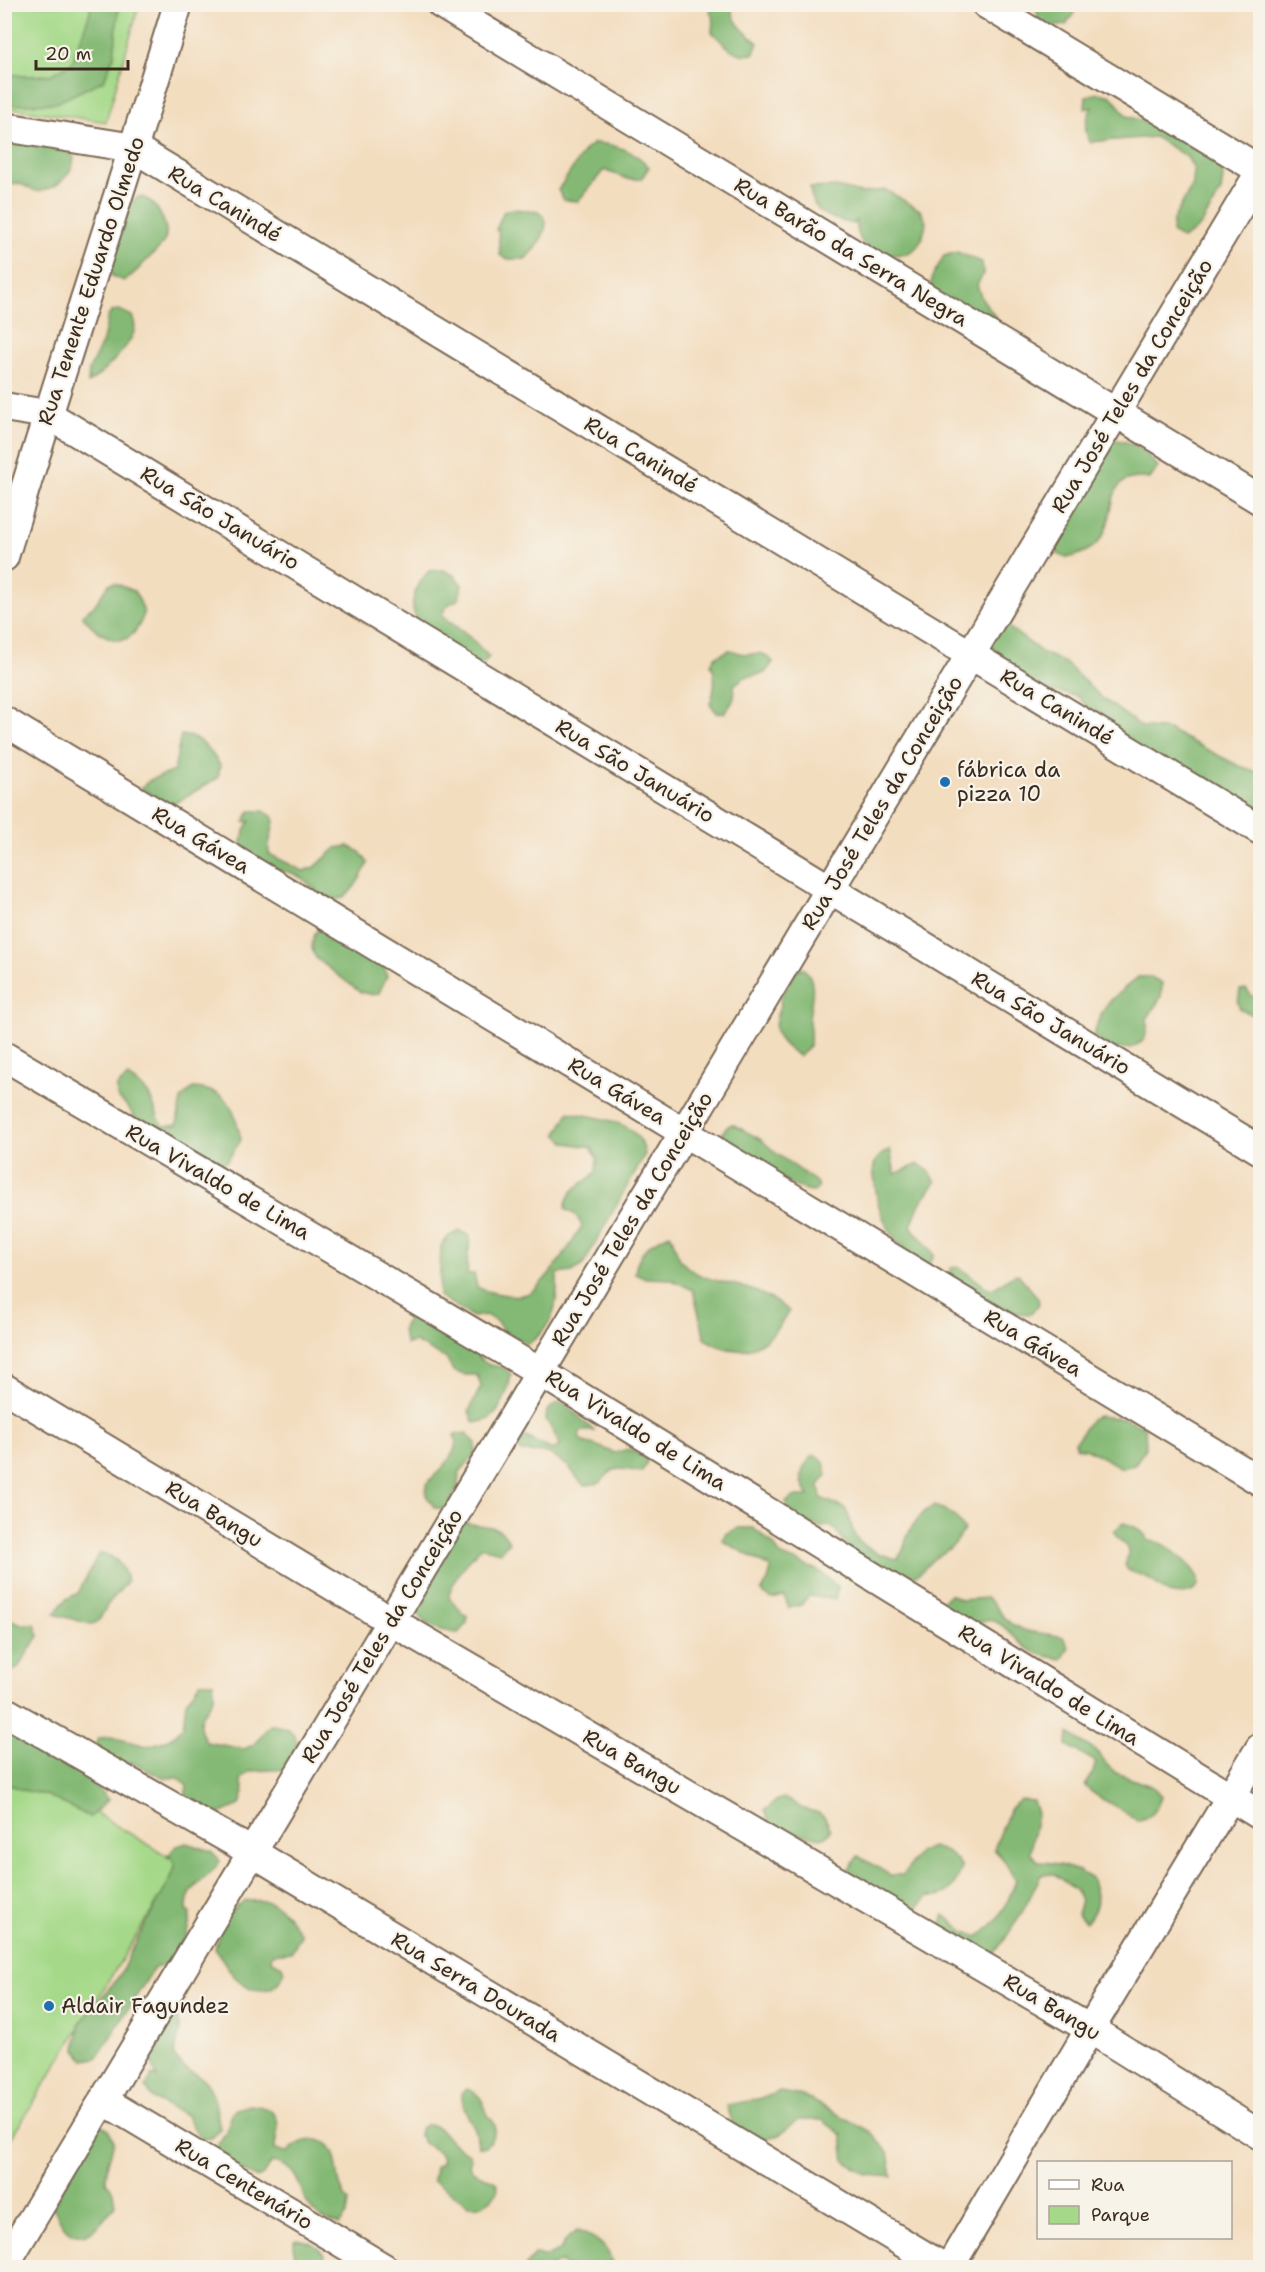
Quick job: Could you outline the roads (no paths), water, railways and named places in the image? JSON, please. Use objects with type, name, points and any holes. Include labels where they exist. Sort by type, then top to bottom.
[{"type":"street","name":"Rua Tenente Eduardo Olmedo","points":[[4,557],[47,414],[134,148],[178,4]]},
{"type":"street","name":"Rua Barão da Serra Negra","points":[[441,4],[1260,500]]},
{"type":"street","points":[[986,4],[1260,171]]},
{"type":"street","name":"Rua Canindé","points":[[4,127],[134,148],[1260,830]]},
{"type":"street","name":"Rua José Teles da Conceição","points":[[4,2266],[1260,171]]},
{"type":"street","name":"Rua São Januário","points":[[4,407],[47,414],[1260,1150]]},
{"type":"street","name":"Rua Gávea","points":[[4,721],[1260,1481]]},
{"type":"street","name":"Rua Vivaldo de Lima","points":[[4,1056],[540,1371],[1260,1815]]},
{"type":"street","name":"Rua Bangu","points":[[4,1388],[391,1621],[1090,2029],[1260,2135]]},
{"type":"street","name":"Rua Serra Dourada","points":[[4,1711],[252,1852],[947,2268]]},
{"type":"street","points":[[947,2268],[1260,1748]]},
{"type":"street","name":"Rua Centenário","points":[[103,2100],[384,2268]]},
{"type":"place","name":"fábrica da pizza 10","points":[[945,782]]},
{"type":"place","name":"Aldair Fagundez","points":[[49,2006]]}]
